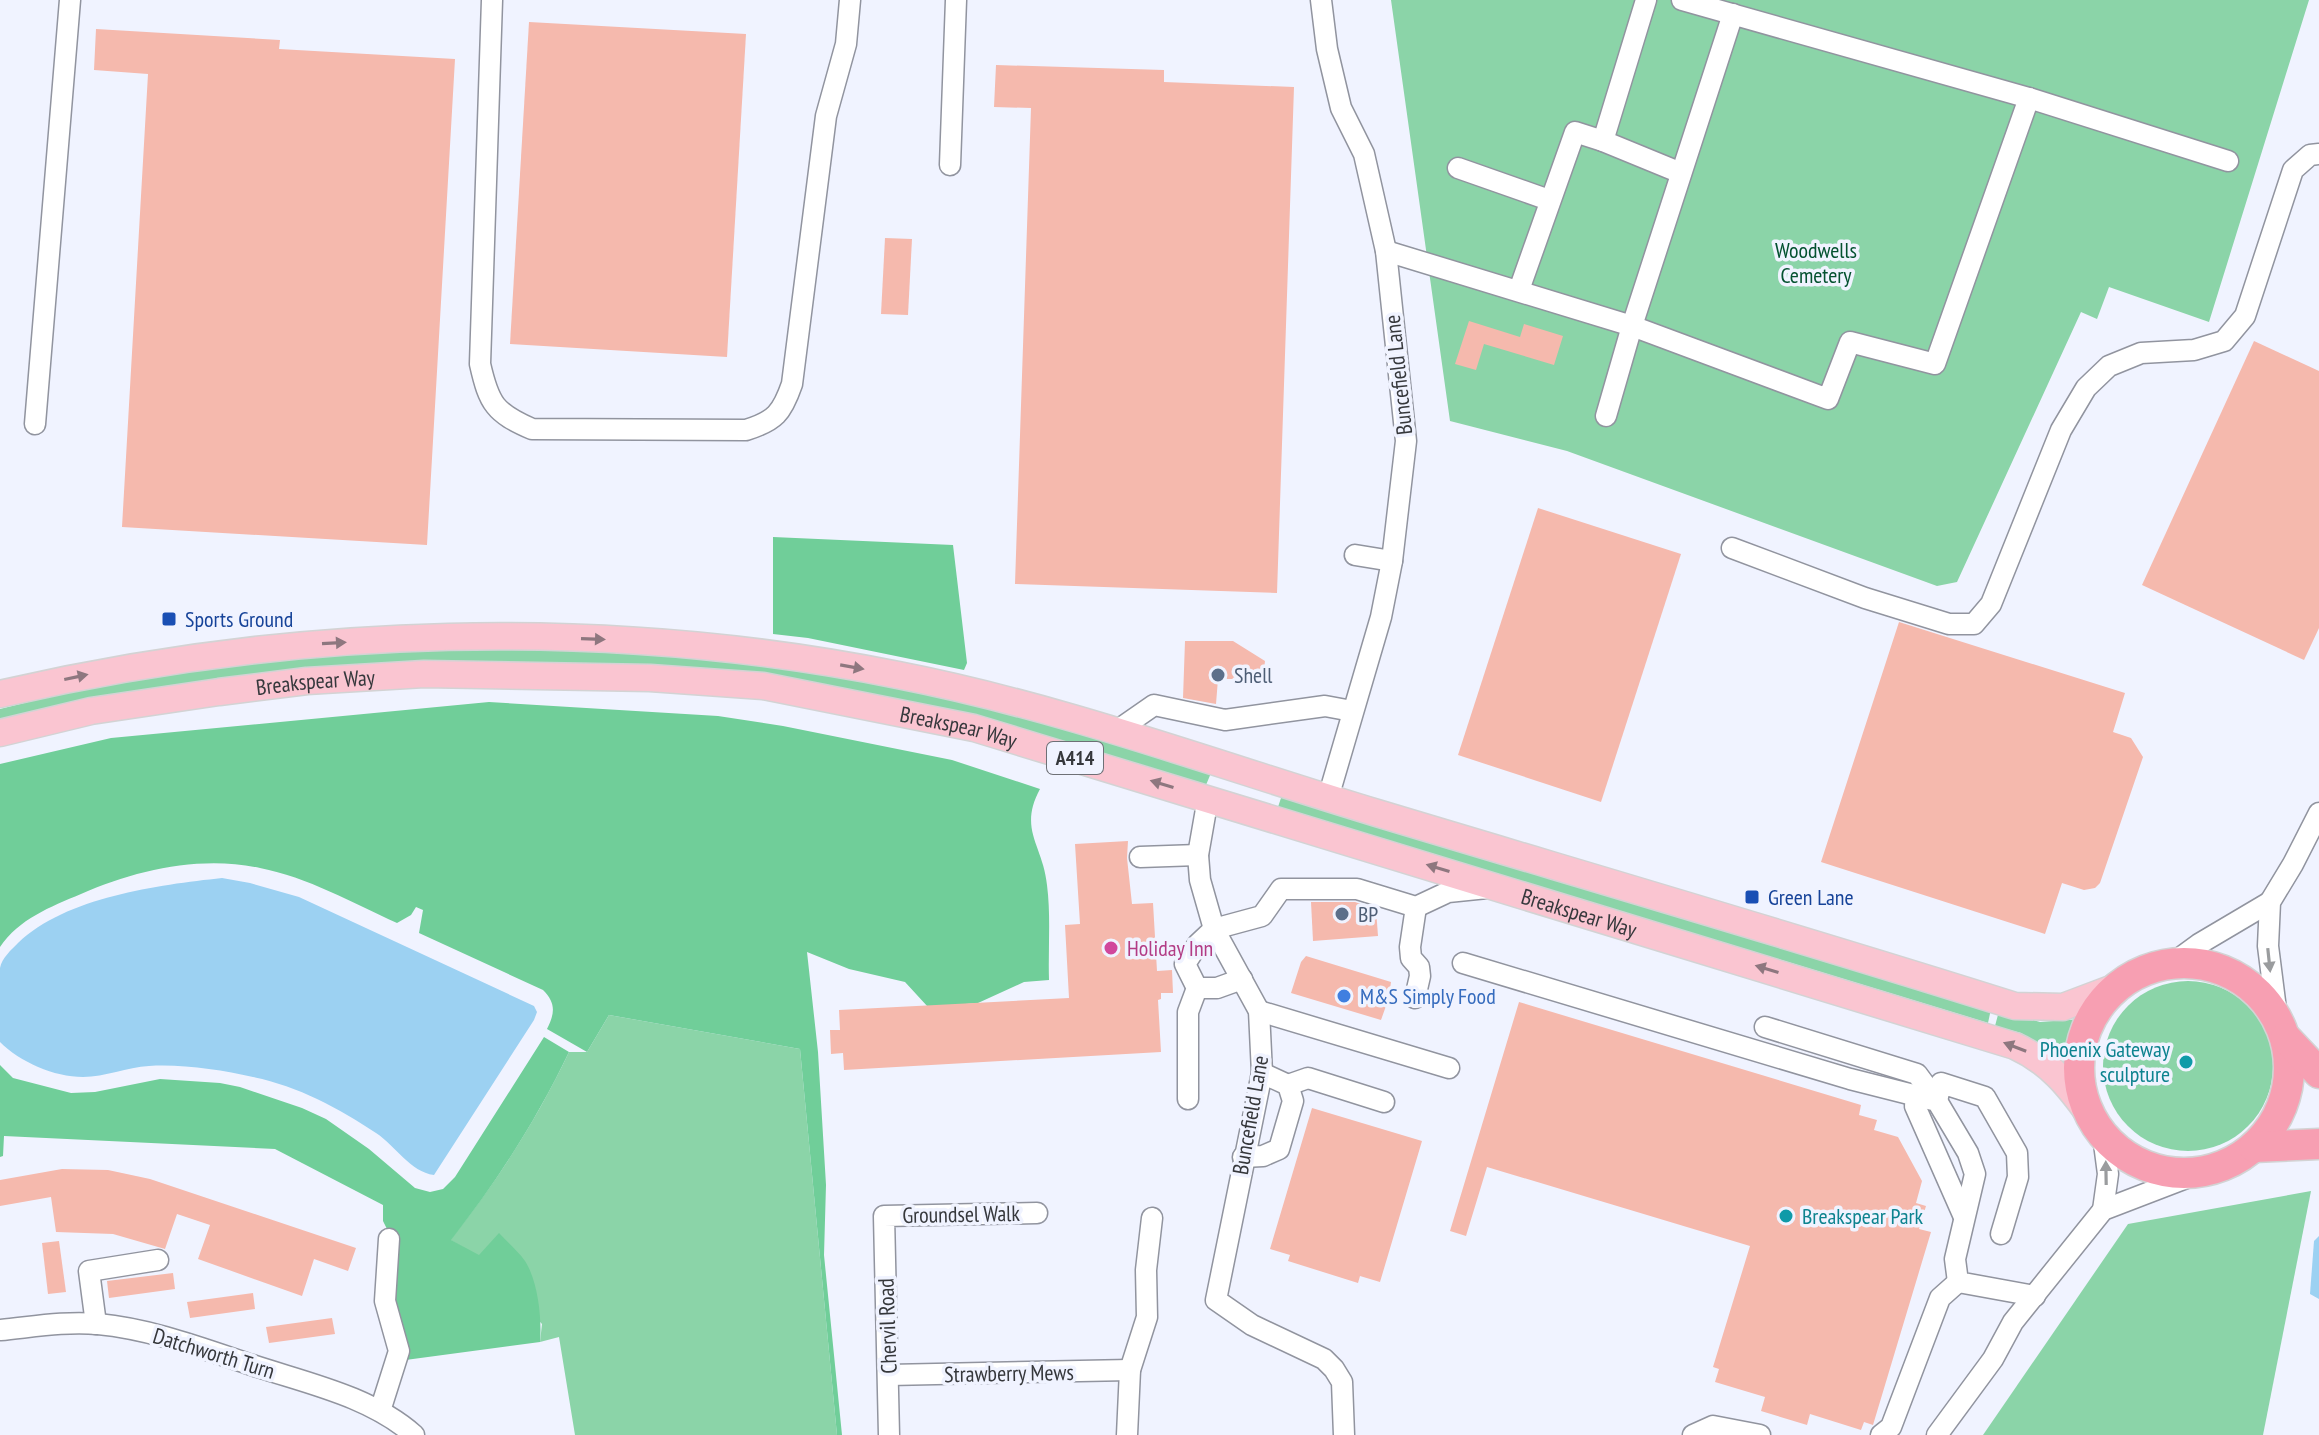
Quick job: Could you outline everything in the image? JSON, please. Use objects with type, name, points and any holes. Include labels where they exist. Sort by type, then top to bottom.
[{"type":"highway","points":[[2281,1027],[2290,1062],[2282,1109],[2254,1147],[2230,1163],[2202,1172],[2165,1171],[2131,1159],[2097,1126],[2081,1090],[2078,1061],[2084,1033],[2097,1007],[2116,987],[2143,970],[2173,963],[2204,964],[2233,974],[2258,992],[2281,1027],[2319,1073]]},
{"type":"highway","points":[[2254,1147],[2319,1144]]},
{"type":"main road","name":"Breakspear Way","points":[[0,694],[78,676],[219,654],[422,638],[535,637],[644,641],[764,652],[901,675],[1118,730],[1328,798],[2015,1006],[2063,1007],[2116,987]]},
{"type":"main road","name":"Breakspear Way","points":[[0,733],[91,711],[307,681],[424,674],[650,678],[763,686],[908,713],[974,728],[1208,798],[2015,1046],[2057,1072],[2097,1126]]},
{"type":"street","points":[[35,424],[70,0]]},
{"type":"street","points":[[492,0],[480,364],[486,393],[505,418],[532,429],[746,430],[769,424],[785,407],[792,384],[826,116],[846,44],[850,0]]},
{"type":"street","points":[[950,165],[956,0]]},
{"type":"street","name":"Buncefield Lane","points":[[1321,0],[1327,49],[1341,108],[1364,154],[1386,251],[1406,441],[1392,561],[1368,665],[1328,798]]},
{"type":"street","points":[[1603,141],[1646,0]]},
{"type":"street","points":[[1682,0],[2029,98],[2228,161]]},
{"type":"street","points":[[1606,416],[1733,14]]},
{"type":"street","points":[[1386,251],[1632,326],[1828,399],[1850,342],[1935,364],[2029,98]]},
{"type":"street","points":[[1519,290],[1575,132],[1681,173]]},
{"type":"street","points":[[1732,548],[1865,598],[1949,624],[1974,624],[1991,604],[2061,430],[2086,388],[2109,366],[2141,353],[2194,350],[2224,341],[2245,316],[2293,170],[2310,155],[2319,154]]},
{"type":"street","points":[[1458,168],[1549,200]]},
{"type":"street","points":[[1355,555],[1392,561]]},
{"type":"street","points":[[1118,730],[1154,705],[1225,720],[1325,706],[1352,711]]},
{"type":"street","name":"Buncefield Lane","points":[[1208,798],[1198,855],[1200,880],[1214,929],[1259,1011],[1262,1039],[1262,1073],[1216,1300],[1252,1325],[1324,1359],[1334,1369],[1342,1382],[1344,1435]]},
{"type":"street","points":[[2173,963],[2270,902],[2319,813]]},
{"type":"street","points":[[1140,857],[1198,855]]},
{"type":"street","points":[[1188,1099],[1188,1012],[1197,988],[1185,964],[1198,944],[1214,929],[1262,916],[1281,889],[1357,889],[1416,907],[1448,892],[1499,886]]},
{"type":"street","points":[[2270,902],[2268,946],[2281,1027]]},
{"type":"street","points":[[1415,998],[1420,976],[1419,967],[1411,958],[1410,947],[1416,907]]},
{"type":"street","points":[[1463,963],[1850,1079],[1937,1101]]},
{"type":"street","points":[[1197,988],[1217,988],[1242,979]]},
{"type":"street","points":[[1259,1011],[1449,1068]]},
{"type":"street","points":[[1765,1027],[1917,1074],[1968,1153],[1975,1174],[1955,1259],[1958,1282]]},
{"type":"street","points":[[1262,1073],[1288,1085],[1308,1078],[1384,1102]]},
{"type":"street","points":[[1937,1101],[1941,1083],[1985,1097],[2017,1153],[2018,1177],[2001,1234]]},
{"type":"street","points":[[1243,1157],[1263,1156],[1279,1149],[1293,1101],[1288,1085]]},
{"type":"street","points":[[1916,1096],[1915,1106],[1964,1217]]},
{"type":"street","points":[[1937,1435],[1993,1359],[2013,1322],[2103,1210],[2108,1174],[2097,1126]]},
{"type":"street","points":[[2103,1210],[2202,1172]]},
{"type":"street","name":"Groundsel Walk","points":[[884,1216],[1037,1213]]},
{"type":"street","name":"Chervil Road","points":[[884,1216],[889,1435]]},
{"type":"street","points":[[1127,1435],[1130,1370],[1147,1317],[1146,1270],[1152,1218]]},
{"type":"street","points":[[380,1411],[399,1351],[385,1301],[389,1239]]},
{"type":"street","points":[[96,1324],[89,1271],[158,1260]]},
{"type":"street","points":[[1958,1282],[2035,1296]]},
{"type":"street","points":[[1881,1435],[1891,1427],[1940,1298],[1958,1282]]},
{"type":"street","name":"Datchworth Turn","points":[[0,1330],[51,1324],[96,1324],[157,1334],[329,1390],[380,1411],[414,1435]]},
{"type":"street","name":"Strawberry Mews","points":[[889,1375],[1130,1370]]},
{"type":"street","points":[[1693,1435],[1713,1426],[1760,1435]]},
{"type":"green space","name":"Woodwells Cemetery","points":[[1391,0],[2309,0],[2209,322],[2109,287],[2097,319],[2081,312],[1957,582],[1937,586],[1567,451],[1450,421]]},
{"type":"green space","points":[[773,537],[953,545],[967,663],[964,670],[808,638],[773,634]]},
{"type":"green space","points":[[512,647],[722,659],[909,689],[1050,724],[1211,773],[1206,785],[618,666],[421,664],[0,723],[0,709],[127,681],[191,671],[382,652]]},
{"type":"green space","points":[[489,702],[718,716],[783,726],[952,760],[1040,789],[1034,803],[1031,827],[1047,885],[1049,980],[1024,982],[978,1003],[928,1007],[905,982],[849,969],[807,952],[818,1052],[826,1185],[824,1255],[842,1435],[837,1435],[800,1049],[609,1015],[587,1052],[547,1029],[553,1008],[543,990],[419,933],[423,910],[416,907],[411,915],[397,923],[295,878],[238,864],[169,867],[102,885],[36,915],[16,929],[0,947],[0,764],[111,738]]},
{"type":"green space","points":[[1282,795],[1991,1009],[1988,1023],[1278,807]]},
{"type":"green space","points":[[2188,981],[2220,988],[2248,1006],[2266,1034],[2273,1066],[2266,1098],[2248,1126],[2220,1144],[2188,1151],[2156,1144],[2128,1126],[2110,1098],[2103,1066],[2110,1034],[2128,1006],[2156,988]]},
{"type":"green space","points":[[1999,1011],[2040,1022],[2081,1019],[2070,1061],[2021,1033],[1995,1026]]},
{"type":"green space","points":[[609,1015],[800,1049],[837,1435],[575,1435],[559,1337],[540,1342],[542,1324],[479,1256],[450,1240],[515,1149],[569,1052],[587,1052]]},
{"type":"green space","points":[[544,1037],[569,1052],[515,1149],[451,1240],[479,1255],[499,1233],[519,1254],[529,1269],[536,1289],[540,1342],[398,1361],[389,1233],[383,1221],[383,1205],[275,1149],[4,1136],[3,1156],[0,1157],[0,1065],[13,1078],[71,1093],[95,1092],[160,1079],[240,1087],[326,1119],[369,1149],[415,1188],[430,1192],[443,1189],[455,1177]]},
{"type":"green space","points":[[2311,1191],[2263,1435],[1983,1435],[2128,1224]]},
{"type":"water","points":[[222,878],[299,897],[534,1006],[537,1012],[534,1020],[434,1175],[418,1169],[383,1138],[347,1115],[301,1092],[269,1081],[241,1074],[175,1066],[141,1067],[91,1077],[72,1076],[38,1067],[0,1042],[1,964],[18,943],[38,927],[61,914],[114,896]]},
{"type":"water","points":[[2319,1236],[2319,1299],[2310,1294],[2314,1241]]},
{"type":"building","points":[[529,22],[746,34],[727,357],[510,344]]},
{"type":"building","points":[[96,29],[280,40],[279,49],[455,59],[427,545],[122,527],[148,74],[94,70]]},
{"type":"building","points":[[996,65],[1164,70],[1164,82],[1294,87],[1277,593],[1015,584],[1031,108],[994,107]]},
{"type":"building","points":[[885,238],[912,239],[908,315],[881,314]]},
{"type":"building","points":[[1469,321],[1520,337],[1524,324],[1563,336],[1554,365],[1484,344],[1476,370],[1455,364]]},
{"type":"building","points":[[2254,341],[2319,371],[2319,628],[2304,660],[2142,585]]},
{"type":"building","points":[[1538,508],[1681,554],[1601,802],[1458,755]]},
{"type":"building","points":[[1899,622],[2125,693],[2113,732],[2131,738],[2143,757],[2100,883],[2095,888],[2084,890],[2062,883],[2045,934],[1821,862]]},
{"type":"building","points":[[1185,641],[1233,641],[1265,661],[1263,679],[1218,679],[1216,704],[1183,698]]},
{"type":"building","name":"Holiday Inn","points":[[1128,841],[1132,904],[1153,903],[1157,971],[1172,970],[1173,993],[1161,993],[1158,1000],[1161,1052],[844,1070],[843,1053],[831,1054],[830,1030],[840,1030],[839,1010],[1069,998],[1065,925],[1080,924],[1075,844]]},
{"type":"building","points":[[1311,902],[1355,902],[1376,909],[1378,936],[1313,941]]},
{"type":"building","points":[[1306,956],[1391,982],[1392,989],[1381,1020],[1291,993]]},
{"type":"building","name":"Breakspear Park","points":[[1519,1002],[1861,1105],[1859,1115],[1877,1120],[1874,1130],[1898,1137],[1922,1181],[1916,1203],[1926,1206],[1919,1229],[1931,1232],[1873,1425],[1864,1422],[1861,1430],[1810,1414],[1807,1425],[1761,1411],[1765,1397],[1715,1382],[1719,1369],[1713,1367],[1750,1246],[1487,1167],[1466,1236],[1450,1231]]},
{"type":"building","points":[[1312,1108],[1422,1141],[1380,1282],[1360,1276],[1358,1283],[1288,1261],[1290,1255],[1270,1249]]},
{"type":"building","points":[[62,1169],[108,1170],[150,1179],[356,1248],[348,1271],[314,1259],[302,1296],[198,1259],[210,1225],[177,1214],[165,1249],[113,1234],[56,1232],[51,1197],[0,1206],[0,1180]]},
{"type":"building","points":[[59,1241],[66,1292],[48,1294],[42,1243]]},
{"type":"building","points":[[173,1273],[175,1289],[109,1298],[107,1281]]},
{"type":"building","points":[[253,1293],[255,1309],[190,1318],[187,1302]]},
{"type":"building","points":[[332,1318],[335,1334],[269,1343],[266,1327]]},
{"type":"place","name":"Sports Ground","points":[[169,619]]},
{"type":"place","name":"Shell","points":[[1218,675]]},
{"type":"place","name":"Green Lane","points":[[1752,897]]},
{"type":"place","name":"BP","points":[[1342,914]]},
{"type":"place","name":"Holiday Inn","points":[[1111,948]]},
{"type":"place","name":"M&S Simply Food","points":[[1344,996]]},
{"type":"place","name":"Phoenix Gateway sculpture","points":[[2186,1062]]},
{"type":"place","name":"Breakspear Park","points":[[1786,1216]]}]
